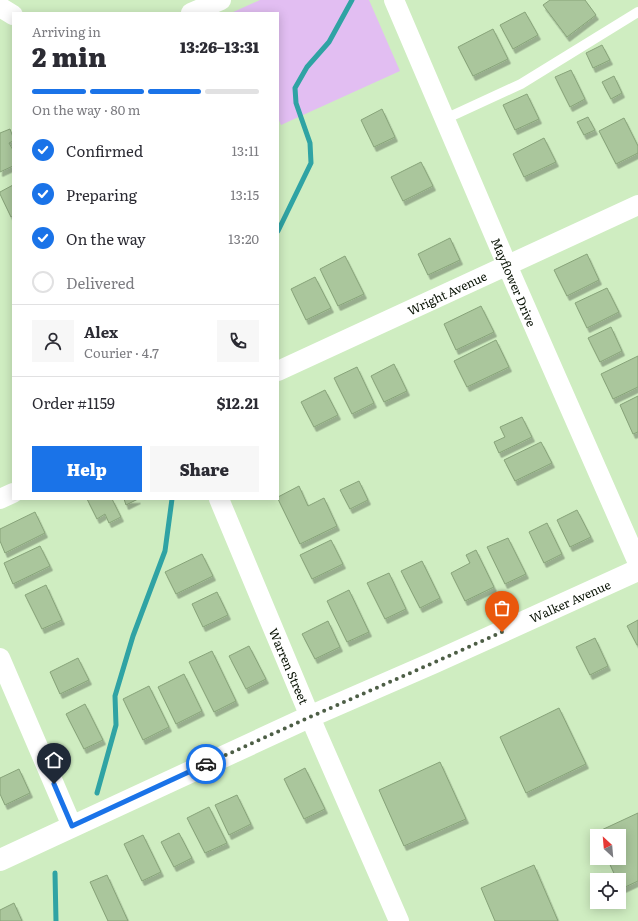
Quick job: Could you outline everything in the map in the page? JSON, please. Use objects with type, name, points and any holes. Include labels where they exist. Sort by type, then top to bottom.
[{"type":"street","points":[[193,12],[221,0]]},
{"type":"street","name":"Mayflower Drive","points":[[394,0],[507,265],[638,563]]},
{"type":"street","points":[[0,7],[12,15]]},
{"type":"street","name":"Wright Avenue","points":[[279,371],[638,205]]},
{"type":"street","points":[[0,499],[12,493]]},
{"type":"street","name":"Warren Street","points":[[219,500],[310,717],[398,921]]},
{"type":"street","name":"Walker Avenue","points":[[0,860],[310,717],[638,570]]},
{"type":"street","points":[[0,658],[72,826]]},
{"type":"lane","points":[[445,119],[521,84],[638,12]]},
{"type":"shaded area","points":[[260,0],[369,0],[400,71],[281,125],[279,120],[279,12],[233,12]]},
{"type":"building","points":[[550,0],[585,0],[596,15],[567,37],[543,5]]},
{"type":"building","points":[[525,12],[538,35],[513,49],[500,25]]},
{"type":"building","points":[[493,29],[508,59],[473,76],[458,47]]},
{"type":"building","points":[[602,45],[610,60],[593,68],[586,53]]},
{"type":"building","points":[[571,70],[585,99],[570,107],[555,77]]},
{"type":"building","points":[[614,76],[622,93],[611,99],[602,82]]},
{"type":"building","points":[[527,94],[539,119],[515,130],[503,105]]},
{"type":"building","points":[[382,109],[395,137],[374,147],[361,120]]},
{"type":"building","points":[[588,117],[595,130],[584,135],[577,122]]},
{"type":"building","points":[[624,118],[638,146],[638,153],[616,164],[599,131]]},
{"type":"building","points":[[10,129],[12,134],[12,142],[9,143],[12,148],[12,166],[0,172],[0,133]]},
{"type":"building","points":[[544,138],[556,162],[524,177],[513,154]]},
{"type":"building","points":[[421,162],[433,186],[403,201],[391,177]]},
{"type":"building","points":[[12,186],[11,217],[0,194],[0,192]]},
{"type":"building","points":[[450,238],[460,260],[428,275],[418,254]]},
{"type":"building","points":[[587,254],[599,280],[567,296],[554,270]]},
{"type":"building","points":[[345,256],[364,294],[338,306],[320,269]]},
{"type":"building","points":[[315,277],[331,308],[306,320],[291,289]]},
{"type":"building","points":[[607,288],[619,312],[587,328],[575,303]]},
{"type":"building","points":[[481,306],[494,332],[456,350],[444,324]]},
{"type":"building","points":[[611,327],[622,351],[600,362],[588,338]]},
{"type":"building","points":[[496,340],[509,367],[467,387],[454,361]]},
{"type":"building","points":[[638,356],[638,387],[613,399],[601,374]]},
{"type":"building","points":[[394,364],[407,391],[384,402],[371,376]]},
{"type":"building","points":[[357,367],[374,403],[352,414],[334,378]]},
{"type":"building","points":[[325,390],[338,415],[314,427],[301,402]]},
{"type":"building","points":[[638,396],[638,432],[633,434],[620,405]]},
{"type":"building","points":[[522,417],[532,437],[499,453],[494,442],[505,437],[500,427]]},
{"type":"building","points":[[541,442],[552,463],[515,481],[504,460]]},
{"type":"building","points":[[359,481],[368,500],[350,509],[340,490]]},
{"type":"building","points":[[299,486],[308,506],[324,498],[337,526],[300,544],[278,500],[279,496]]},
{"type":"building","points":[[88,500],[112,500],[121,517],[109,523],[105,514],[97,519]]},
{"type":"building","points":[[124,500],[136,500],[126,505]]},
{"type":"building","points":[[577,510],[591,537],[570,547],[557,520]]},
{"type":"building","points":[[35,512],[45,533],[5,553],[0,541],[0,529]]},
{"type":"building","points":[[547,523],[562,554],[544,563],[529,532]]},
{"type":"building","points":[[508,538],[526,574],[505,584],[487,547]]},
{"type":"building","points":[[331,540],[343,564],[312,579],[300,555]]},
{"type":"building","points":[[40,546],[50,566],[13,584],[4,563]]},
{"type":"building","points":[[476,550],[494,587],[465,601],[451,573],[470,563],[466,555]]},
{"type":"building","points":[[202,554],[213,576],[176,594],[165,572]]},
{"type":"building","points":[[422,561],[440,598],[420,608],[401,571]]},
{"type":"building","points":[[389,573],[406,609],[385,619],[367,583]]},
{"type":"building","points":[[46,585],[62,620],[42,629],[25,595]]},
{"type":"building","points":[[349,590],[369,632],[347,642],[327,601]]},
{"type":"building","points":[[217,592],[228,615],[203,627],[192,604]]},
{"type":"building","points":[[638,620],[638,645],[637,645],[627,626]]},
{"type":"building","points":[[328,621],[340,647],[315,659],[302,634]]},
{"type":"building","points":[[595,638],[608,666],[590,675],[576,647]]},
{"type":"building","points":[[249,646],[266,679],[246,689],[229,656]]},
{"type":"building","points":[[212,651],[236,701],[214,712],[189,662]]},
{"type":"building","points":[[78,658],[89,680],[60,694],[50,672]]},
{"type":"building","points":[[184,674],[202,711],[176,724],[158,687]]},
{"type":"building","points":[[149,686],[169,727],[143,740],[123,699]]},
{"type":"building","points":[[85,704],[103,740],[84,749],[66,714]]},
{"type":"building","points":[[559,708],[586,764],[526,793],[500,737]]},
{"type":"building","points":[[440,762],[466,819],[404,846],[379,790]]},
{"type":"building","points":[[305,768],[325,809],[304,819],[284,779]]},
{"type":"building","points":[[19,769],[30,793],[5,805],[0,794],[0,778]]},
{"type":"building","points":[[237,795],[251,824],[229,835],[215,805]]},
{"type":"building","points":[[209,807],[227,843],[205,853],[187,818]]},
{"type":"building","points":[[638,813],[638,881],[626,887],[626,873],[614,873],[610,865],[626,865],[626,829],[604,829]]},
{"type":"building","points":[[179,833],[192,858],[174,867],[161,842]]},
{"type":"building","points":[[143,835],[161,872],[142,881],[124,844]]},
{"type":"building","points":[[534,865],[558,921],[495,921],[481,888]]},
{"type":"building","points":[[107,875],[128,921],[108,921],[90,882]]},
{"type":"building","points":[[14,903],[22,921],[0,921],[0,910]]},
{"type":"waterway","points":[[279,229],[311,163],[310,143],[296,103],[295,88],[307,67],[329,42],[352,0]]},
{"type":"waterway","points":[[97,793],[116,725],[115,696],[133,636],[165,551],[172,500]]},
{"type":"waterway","points":[[55,873],[56,921]]},
{"type":"way so far","points":[[206,764],[502,632]]},
{"type":"route","points":[[54,784],[72,826],[206,764]]}]
